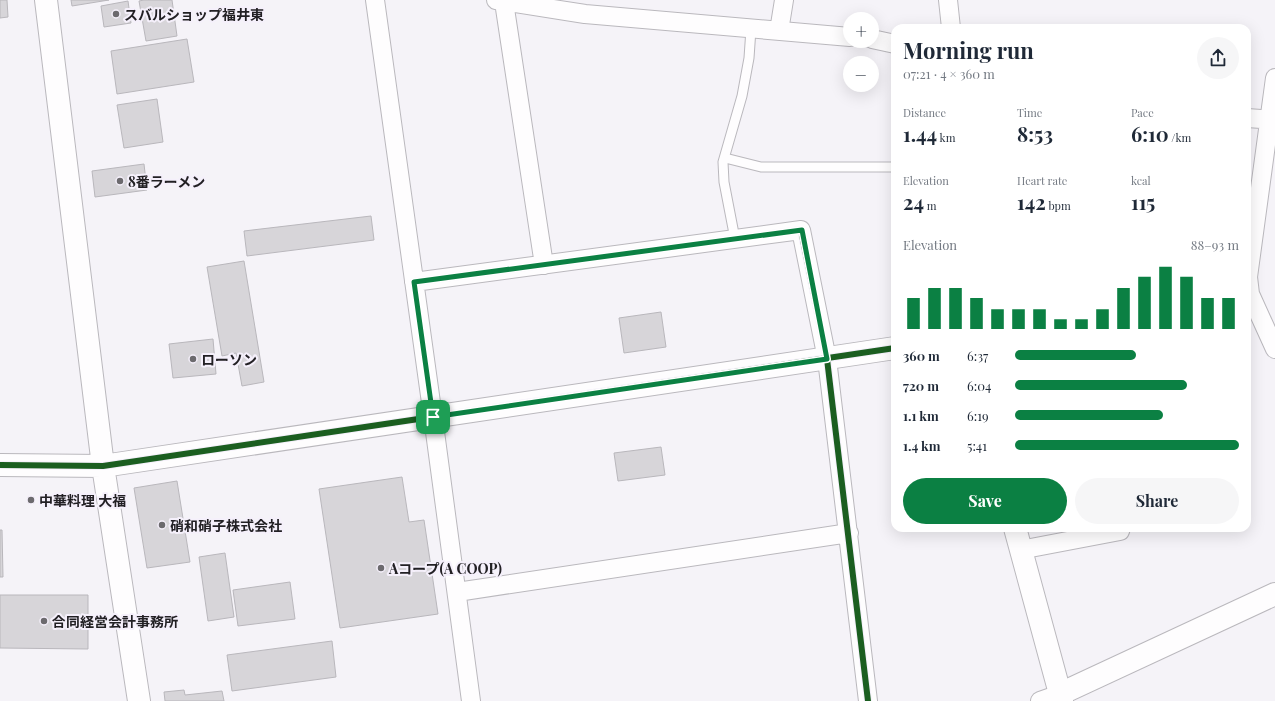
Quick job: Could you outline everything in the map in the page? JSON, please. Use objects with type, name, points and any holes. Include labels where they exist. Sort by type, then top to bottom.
[{"type":"street","points":[[46,0],[103,466],[140,701]]},
{"type":"street","points":[[375,0],[471,701]]},
{"type":"street","points":[[779,31],[784,0]]},
{"type":"street","points":[[948,0],[951,24]]},
{"type":"street","points":[[544,265],[500,1],[530,3],[585,14],[843,36]]},
{"type":"street","points":[[879,41],[891,43]]},
{"type":"street","points":[[1251,257],[1272,120],[1275,78]]},
{"type":"street","points":[[1251,118],[1272,120]]},
{"type":"street","points":[[414,282],[802,230],[827,359],[868,701]]},
{"type":"street","points":[[1251,300],[1255,324],[1275,349]]},
{"type":"street","points":[[0,466],[103,466],[891,349]]},
{"type":"street","points":[[1016,532],[1054,699],[1275,594]]},
{"type":"street","points":[[1020,550],[1115,532]]},
{"type":"street","points":[[457,592],[848,533]]},
{"type":"lane","points":[[735,239],[724,182],[723,162],[742,96],[749,58],[751,29]]},
{"type":"lane","points":[[725,158],[760,168],[891,167]]},
{"type":"building","points":[[0,0],[7,0],[8,17],[0,18]]},
{"type":"building","points":[[71,0],[109,0],[72,6]]},
{"type":"building","points":[[172,0],[177,36],[146,41],[139,1]]},
{"type":"building","name":"スバルショップ福井東","points":[[128,1],[131,23],[104,27],[101,6]]},
{"type":"building","points":[[187,39],[194,82],[117,94],[111,51]]},
{"type":"building","points":[[157,99],[163,142],[124,148],[117,105]]},
{"type":"building","name":"8番ラーメン","points":[[144,164],[147,190],[95,197],[92,171]]},
{"type":"building","points":[[371,216],[374,240],[247,256],[244,231]]},
{"type":"building","points":[[244,261],[264,382],[242,386],[236,353],[222,356],[207,267]]},
{"type":"building","points":[[661,312],[666,347],[624,353],[619,318]]},
{"type":"building","name":"ローソン","points":[[213,339],[216,374],[173,378],[169,344]]},
{"type":"building","points":[[661,447],[665,475],[618,481],[614,453]]},
{"type":"building","name":"Aコープ(A COOP)","points":[[402,477],[409,522],[424,520],[438,614],[340,628],[319,489]]},
{"type":"building","name":"硝和硝子株式会社","points":[[177,481],[190,562],[147,568],[134,488]]},
{"type":"building","points":[[0,530],[2,530],[3,577],[0,577]]},
{"type":"building","points":[[225,553],[234,617],[208,621],[199,557]]},
{"type":"building","points":[[290,582],[295,619],[238,626],[233,590]]},
{"type":"building","name":"合同経営会計事務所","points":[[0,595],[88,595],[88,649],[0,648]]},
{"type":"building","points":[[332,641],[336,677],[232,691],[227,655]]},
{"type":"building","points":[[184,690],[185,695],[222,691],[224,701],[165,701],[164,692]]},
{"type":"cycle path","points":[[414,282],[801,230],[827,359],[868,701]]},
{"type":"cycle path","points":[[0,465],[103,466],[891,349]]},
{"type":"place","name":"スバルショップ福井東","points":[[116,14]]},
{"type":"place","name":"8番ラーメン","points":[[120,181]]},
{"type":"place","name":"ローソン","points":[[193,359]]},
{"type":"place","name":"中華料理 大福","points":[[31,500]]},
{"type":"place","name":"硝和硝子株式会社","points":[[162,525]]},
{"type":"place","name":"Aコープ(A COOP)","points":[[381,568]]},
{"type":"place","name":"合同経営会計事務所","points":[[44,621]]},
{"type":"route","points":[[802,230],[827,359],[433,417],[414,282],[802,230]]}]
